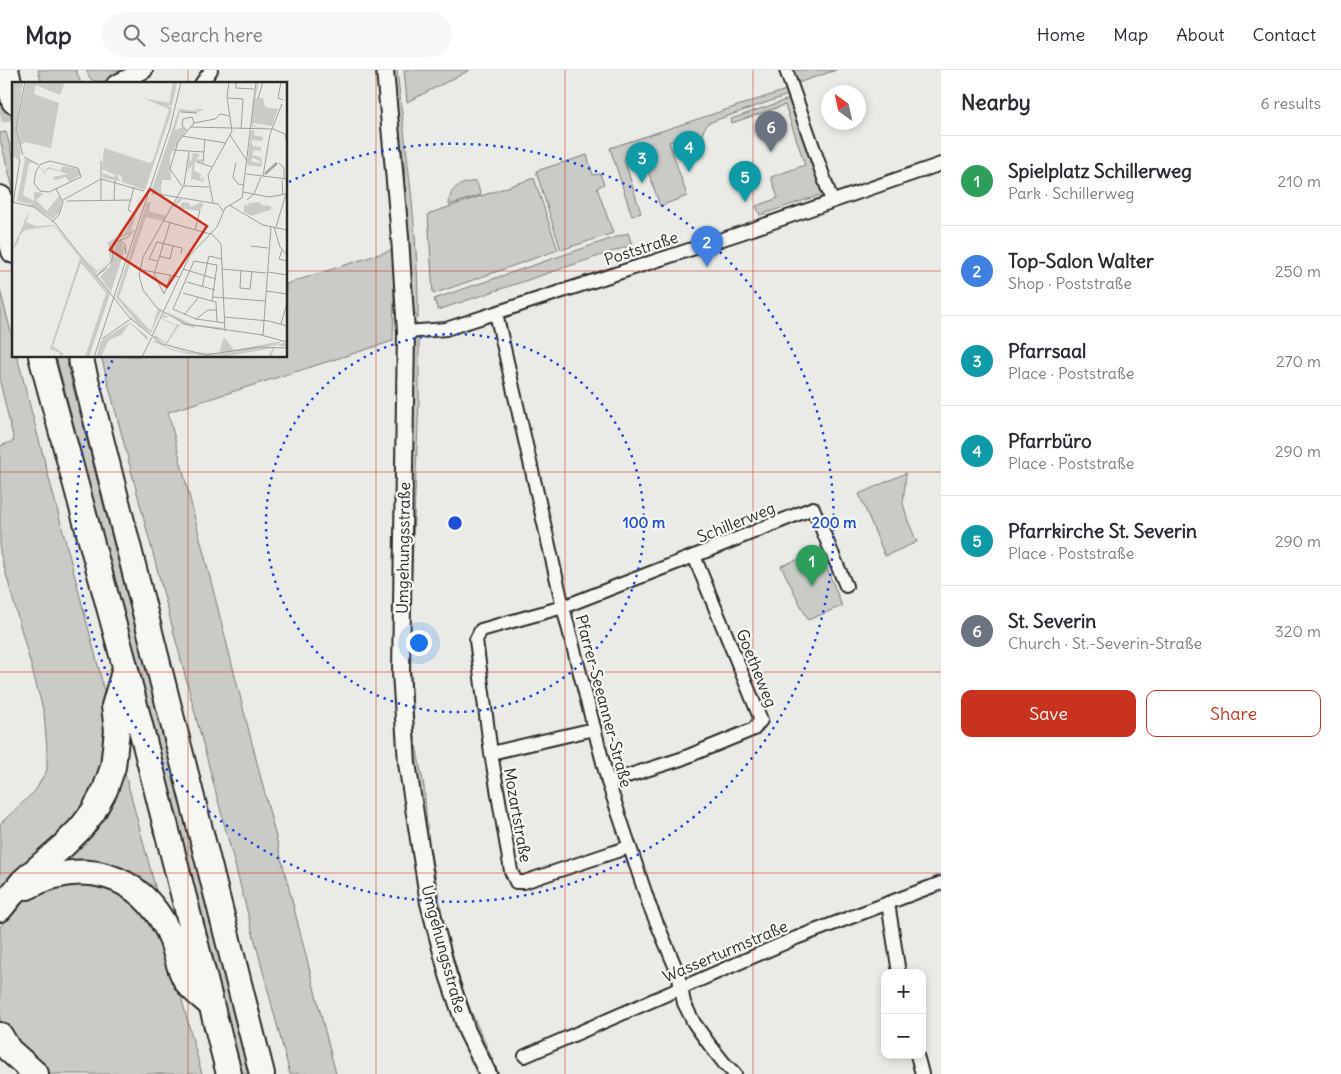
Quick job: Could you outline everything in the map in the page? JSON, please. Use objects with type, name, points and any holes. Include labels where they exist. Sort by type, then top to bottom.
[{"type":"highway","points":[[6,70],[12,93]]},
{"type":"highway","points":[[0,198],[12,243]]},
{"type":"highway","points":[[43,358],[125,666],[229,1074]]},
{"type":"highway","points":[[81,358],[262,1074]]},
{"type":"highway","points":[[5,902],[22,881],[81,828],[93,812],[105,790],[113,767],[117,730],[114,706],[125,666]]},
{"type":"highway","points":[[5,902],[43,879],[64,873],[86,872],[108,875],[127,884],[149,901],[169,931],[186,981],[211,1005]]},
{"type":"highway","points":[[0,1034],[9,1050],[36,1074]]},
{"type":"street","points":[[119,82],[144,70]]},
{"type":"street","points":[[202,82],[211,70]]},
{"type":"street","name":"Umgehungsstraße","points":[[385,70],[400,237],[406,332],[401,672],[407,763],[431,912],[448,975],[468,1031],[488,1074]]},
{"type":"street","points":[[786,70],[832,201]]},
{"type":"street","name":"Poststraße","points":[[406,332],[446,329],[941,164]]},
{"type":"street","name":"Pfarrer-Seeanner-Straße","points":[[496,313],[563,607],[608,782],[650,907],[678,973],[684,1002],[694,1023],[714,1051],[736,1074]]},
{"type":"street","name":"Schillerweg","points":[[563,607],[813,508],[846,586]]},
{"type":"street","name":"Goetheweg","points":[[608,782],[681,759],[754,729],[760,720],[694,556]]},
{"type":"street","name":"Mozartstraße","points":[[563,607],[481,630],[476,640],[491,753],[511,871],[516,882],[524,882],[629,847]]},
{"type":"street","name":"Mozartstraße","points":[[491,753],[594,729]]},
{"type":"street","name":"Wasserturmstraße","points":[[525,1056],[796,938],[941,884]]},
{"type":"street","points":[[888,903],[898,969]]},
{"type":"street","points":[[918,1059],[922,1074]]},
{"type":"shaded area","points":[[38,70],[76,70],[80,82],[41,82]]},
{"type":"shaded area","points":[[86,70],[130,70],[100,82],[92,80]]},
{"type":"shaded area","points":[[392,70],[397,70],[411,194],[418,288],[418,319],[414,312],[404,164]]},
{"type":"shaded area","points":[[404,70],[470,70],[407,102]]},
{"type":"shaded area","points":[[794,70],[836,70],[798,83]]},
{"type":"shaded area","points":[[786,90],[788,95],[708,123],[703,131],[704,138],[691,143],[688,136],[669,142],[687,196],[660,206],[642,153],[624,159],[641,213],[632,216],[610,148]]},
{"type":"shaded area","points":[[789,99],[822,189],[820,195],[760,215],[756,206],[778,198],[771,177],[805,165],[785,105],[732,123],[731,119]]},
{"type":"shaded area","points":[[6,132],[12,153],[12,184],[0,139],[0,133]]},
{"type":"shaded area","points":[[587,155],[593,175],[600,174],[604,184],[597,188],[613,233],[561,250],[536,171]]},
{"type":"shaded area","points":[[534,178],[558,250],[433,294],[428,214]]},
{"type":"shaded area","points":[[476,181],[481,195],[449,205],[451,194],[457,187]]},
{"type":"shaded area","points":[[628,233],[632,245],[438,310],[434,299]]},
{"type":"shaded area","points":[[395,249],[393,341],[168,412],[336,1074],[290,1074],[102,358],[288,358],[288,283]]},
{"type":"shaded area","points":[[0,290],[12,335],[12,358],[18,358],[99,669],[107,704],[110,743],[90,808],[0,896],[0,824],[35,791],[47,770],[47,749],[44,713],[0,552],[0,446],[14,441],[0,382]]},
{"type":"shaded area","points":[[419,337],[419,400],[410,614],[410,659],[415,740],[424,787],[428,838],[444,924],[462,987],[499,1074],[494,1074],[480,1045],[440,925],[411,740],[406,659],[414,345]]},
{"type":"shaded area","points":[[57,358],[66,358],[251,1074],[241,1074]]},
{"type":"shaded area","points":[[906,473],[903,503],[917,542],[885,556],[859,494]]},
{"type":"shaded area","points":[[820,551],[842,606],[808,620],[781,566]]},
{"type":"shaded area","points":[[123,766],[158,898],[48,867]]},
{"type":"shaded area","points":[[69,879],[126,890],[168,949],[202,1074],[46,1074],[14,1041],[0,1019],[0,927],[18,903],[36,889]]},
{"type":"tunnel","points":[[0,115],[12,112]]},
{"type":"place","name":"St. Severin","points":[[771,152]]},
{"type":"place","name":"Pfarrbüro","points":[[689,172]]},
{"type":"place","name":"Pfarrsaal","points":[[642,183]]},
{"type":"place","name":"Pfarrkirche St. Severin","points":[[745,202]]},
{"type":"place","name":"Top-Salon Walter","points":[[707,267]]},
{"type":"place","name":"Spielplatz Schillerweg","points":[[812,586]]}]
